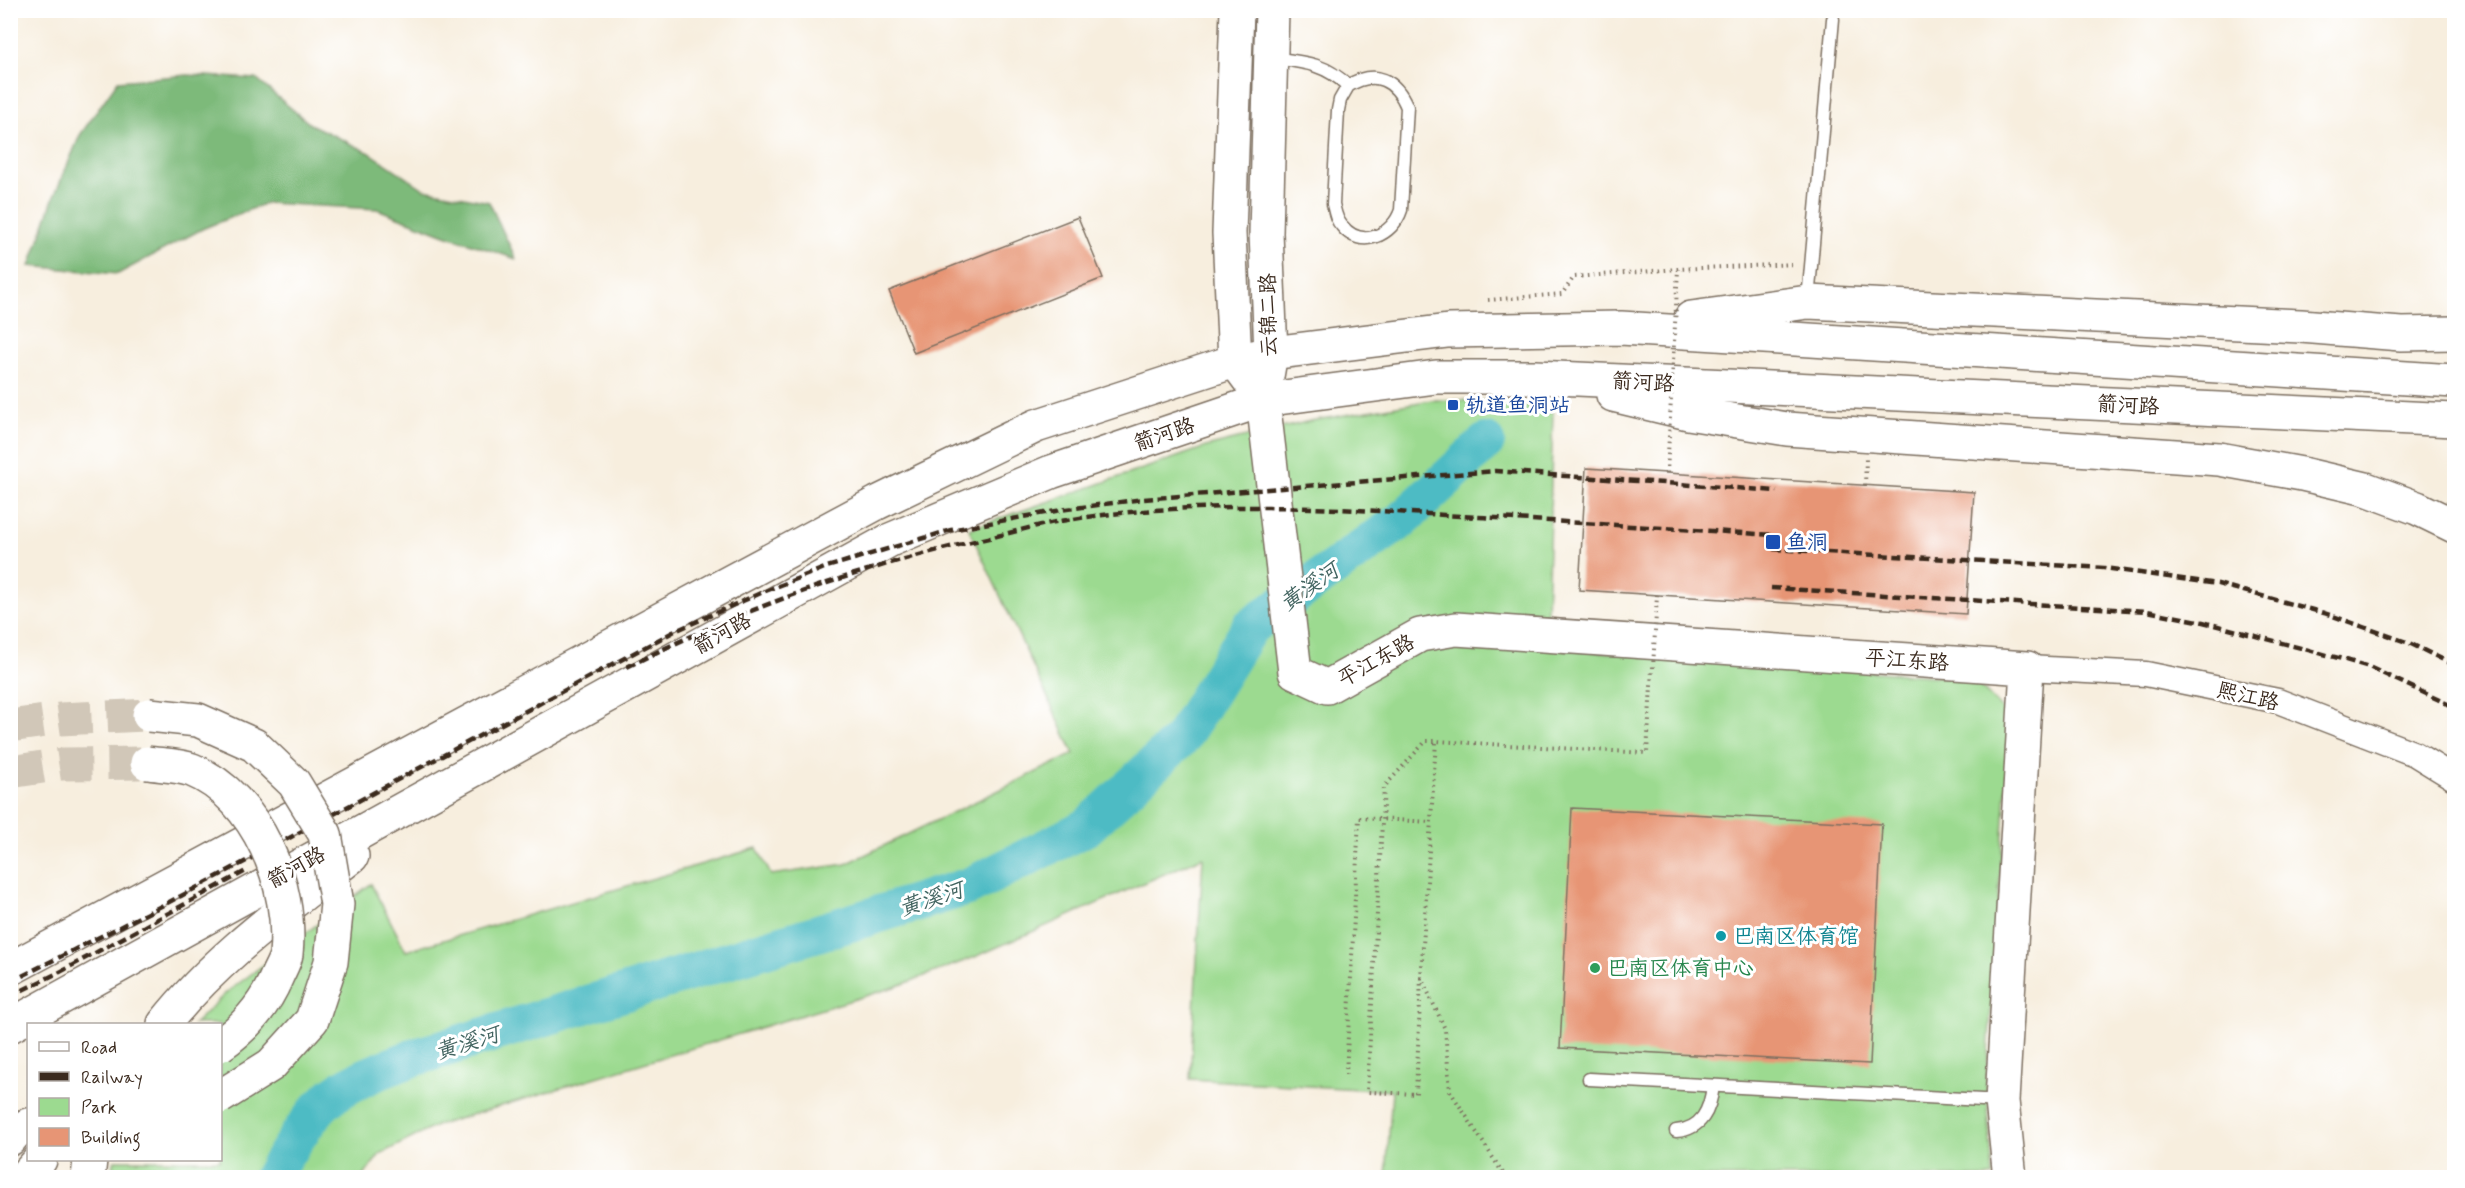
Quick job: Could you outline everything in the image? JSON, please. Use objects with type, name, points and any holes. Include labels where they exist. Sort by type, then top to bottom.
[{"type":"main road","name":"云锦二路","points":[[1237,10],[1228,233],[1235,361],[1263,400]]},
{"type":"main road","name":"云锦二路","points":[[1263,400],[1271,353],[1266,233],[1272,10]]},
{"type":"main road","points":[[1620,328],[1808,302],[2301,326],[2401,334],[2454,333]]},
{"type":"main road","name":"箭河路","points":[[10,969],[877,503],[1036,426],[1235,361],[1271,353],[1448,331],[1620,328],[2454,381]]},
{"type":"main road","name":"箭河路","points":[[10,1026],[890,540],[1051,472],[1263,400],[1436,377],[1535,377],[2454,420]]},
{"type":"main road","points":[[1535,377],[1688,413],[1787,429],[2219,459],[2302,474],[2366,489],[2417,508],[2454,526]]},
{"type":"main road","name":"平江东路","points":[[1263,400],[1295,672],[1327,687],[1420,635],[1456,629],[2027,668]]},
{"type":"main road","points":[[2010,1178],[2002,1101],[2027,668]]},
{"type":"main road","points":[[149,715],[198,720],[254,745],[294,783],[325,834],[337,904],[331,962],[312,1020],[271,1065],[222,1096]]},
{"type":"main road","points":[[147,763],[191,770],[224,789],[249,814],[271,856],[285,911],[286,956],[268,996],[241,1030],[222,1044]]},
{"type":"main road","points":[[165,1023],[187,996],[248,939],[430,794]]},
{"type":"main road","points":[[10,1139],[27,1126]]},
{"type":"main road","points":[[24,1178],[39,1161]]},
{"type":"main road","points":[[88,1178],[90,1161]]},
{"type":"street","name":"熙江路","points":[[2027,668],[2146,674],[2278,700],[2415,754],[2454,778]]},
{"type":"lane","points":[[1808,302],[1833,19]]},
{"type":"lane","points":[[1270,58],[1309,63],[1335,73],[1348,86]]},
{"type":"lane","points":[[1375,78],[1392,83],[1402,94],[1407,107],[1401,210],[1397,222],[1388,231],[1370,238],[1356,236],[1343,229],[1336,219],[1333,204],[1338,111],[1340,100],[1348,86],[1355,82],[1375,78]]},
{"type":"lane","points":[[1589,1079],[2002,1101]]},
{"type":"lane","points":[[1676,1131],[1689,1130],[1698,1124],[1712,1098],[1713,1086]]},
{"type":"path","points":[[1488,300],[1562,294],[1574,277],[1774,265]]},
{"type":"path","points":[[1667,473],[1678,269]]},
{"type":"path","points":[[1436,741],[1416,1094],[1367,1092],[1384,787],[1426,741],[1436,741],[1647,753],[1657,595]]},
{"type":"path","points":[[1346,1075],[1359,818],[1431,822]]},
{"type":"path","points":[[1421,977],[1445,1029],[1450,1092],[1506,1178]]},
{"type":"green space","points":[[188,75],[256,79],[310,124],[370,153],[424,189],[489,202],[516,259],[377,209],[266,203],[202,229],[118,274],[30,266],[53,199],[80,135],[118,81]]},
{"type":"green space","points":[[1432,400],[1512,401],[1553,413],[1546,648],[1973,679],[2011,718],[1986,1082],[1993,1177],[1386,1177],[1392,1091],[1190,1079],[1203,857],[975,957],[895,987],[438,1125],[380,1154],[363,1177],[109,1178],[115,1161],[222,1161],[222,1023],[195,1023],[226,993],[371,884],[406,951],[757,848],[771,875],[846,864],[1074,754],[969,529],[1206,447],[1310,421]]},
{"type":"building","points":[[1078,217],[1103,278],[914,353],[889,291]]},
{"type":"building","points":[[1586,468],[1974,492],[1966,614],[1579,590]]},
{"type":"building","name":"巴南区体育馆","points":[[1572,808],[1882,824],[1870,1064],[1560,1048]]},
{"type":"waterway","name":"黄溪河","points":[[272,1178],[320,1107],[345,1087],[368,1076],[413,1058],[970,886],[1087,827],[1182,738],[1250,627],[1402,520],[1486,442]]},
{"type":"tunnel","points":[[10,726],[60,719],[149,715]]},
{"type":"tunnel","points":[[10,772],[62,764],[147,763]]},
{"type":"railway","points":[[10,982],[181,896],[673,632],[763,592],[827,567],[951,530],[1067,509],[1143,499],[1495,471],[1777,491]]},
{"type":"railway","points":[[627,667],[760,607],[852,575],[946,548],[1039,526],[1114,514],[1208,508],[1303,508],[1774,535]]},
{"type":"railway","points":[[1773,549],[2104,568],[2218,584],[2324,613],[2409,643],[2454,665]]},
{"type":"railway","points":[[1771,588],[2147,611],[2203,622],[2369,667],[2454,707]]},
{"type":"railway","points":[[10,996],[60,972],[246,871]]},
{"type":"place","name":"轨道鱼洞站","points":[[1453,405]]},
{"type":"place","name":"鱼洞","points":[[1773,542]]},
{"type":"place","name":"巴南区体育馆","points":[[1721,936]]},
{"type":"place","name":"巴南区体育中心","points":[[1595,968]]}]
